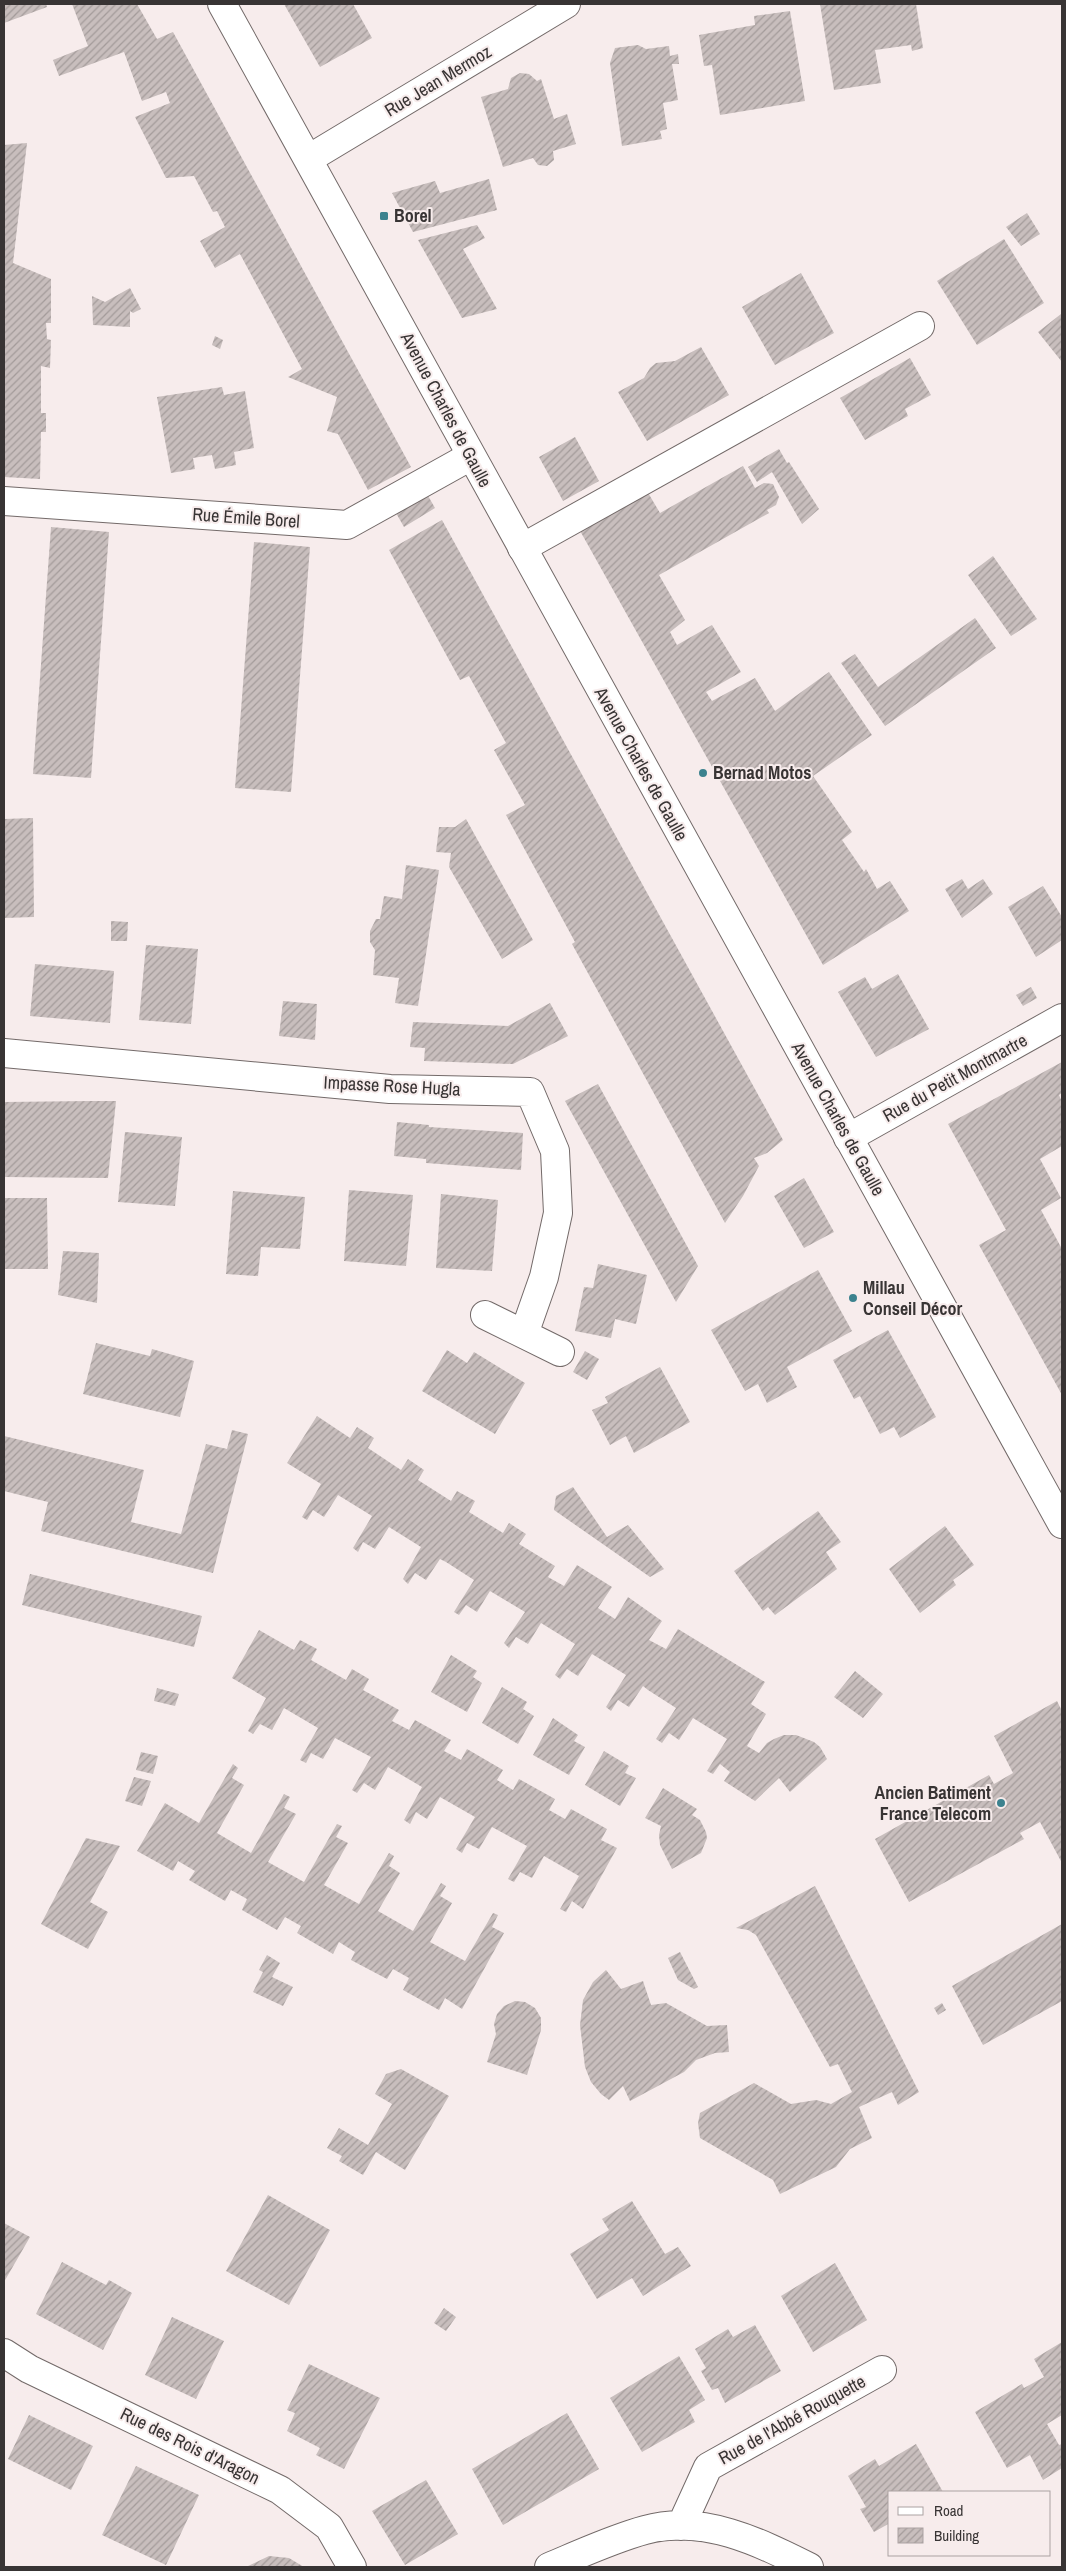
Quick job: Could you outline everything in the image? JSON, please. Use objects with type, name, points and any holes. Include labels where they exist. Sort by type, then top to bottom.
[{"type":"street","name":"Avenue Charles de Gaulle","points":[[222,4],[310,158],[471,456],[1062,1524]]},
{"type":"street","name":"Rue Jean Mermoz","points":[[310,158],[566,4]]},
{"type":"street","points":[[522,548],[920,326]]},
{"type":"street","name":"Rue Émile Borel","points":[[4,501],[347,525],[471,456]]},
{"type":"street","name":"Rue du Petit Montmartre","points":[[848,1138],[1062,1018]]},
{"type":"street","name":"Impasse Rose Hugla","points":[[4,1053],[390,1089],[530,1092],[555,1151],[558,1213],[544,1277],[524,1334]]},
{"type":"street","points":[[486,1315],[560,1352]]},
{"type":"street","name":"Rue des Rois d'Aragon","points":[[4,2353],[29,2369],[280,2490],[329,2527],[352,2567]]},
{"type":"street","name":"Rue de l'Abbé Rouquette","points":[[681,2526],[708,2467],[882,2370]]},
{"type":"street","points":[[548,2567],[647,2529],[681,2526],[714,2528],[744,2537],[809,2567]]},
{"type":"building","points":[[4,4],[46,4],[47,7],[4,23]]},
{"type":"building","points":[[72,4],[137,4],[157,39],[173,32],[411,467],[368,490],[338,434],[327,431],[337,397],[288,377],[302,369],[240,254],[215,268],[200,241],[225,227],[217,211],[213,212],[194,176],[166,178],[135,117],[170,103],[166,92],[142,101],[124,52],[59,76],[53,60],[88,46]]},
{"type":"building","points":[[284,4],[353,4],[372,38],[320,67]]},
{"type":"building","points":[[820,4],[916,4],[923,48],[912,51],[911,45],[875,50],[881,83],[834,90]]},
{"type":"building","points":[[790,11],[805,101],[720,115],[712,65],[704,66],[699,35],[755,25],[754,16]]},
{"type":"building","points":[[638,45],[646,49],[669,46],[670,56],[678,54],[679,64],[672,64],[678,100],[663,103],[667,129],[660,131],[662,139],[622,146],[610,63],[615,48]]},
{"type":"building","points":[[520,73],[529,74],[537,81],[541,79],[554,119],[567,114],[576,144],[553,151],[554,160],[547,166],[538,165],[533,158],[503,167],[481,97],[508,89],[511,78]]},
{"type":"building","points":[[27,143],[13,263],[51,279],[51,323],[46,323],[47,339],[51,340],[50,368],[41,366],[41,413],[46,413],[46,432],[41,432],[40,479],[4,477],[4,145]]},
{"type":"building","points":[[489,179],[497,210],[413,232],[392,193],[435,181],[440,193]]},
{"type":"building","points":[[1027,213],[1040,234],[1021,246],[1006,227]]},
{"type":"building","points":[[477,225],[485,238],[463,249],[497,309],[462,318],[418,240]]},
{"type":"building","points":[[1004,239],[1044,303],[977,345],[937,281]]},
{"type":"building","points":[[801,273],[834,333],[775,365],[742,307]]},
{"type":"building","points":[[130,288],[141,309],[133,313],[130,311],[130,327],[93,325],[92,296],[105,302]]},
{"type":"building","points":[[1062,315],[1062,362],[1038,332]]},
{"type":"building","points":[[215,336],[223,340],[220,349],[212,345]]},
{"type":"building","points":[[701,347],[729,395],[647,441],[618,392],[644,378],[650,368],[656,363],[675,361]]},
{"type":"building","points":[[910,358],[931,395],[905,409],[908,416],[865,440],[840,398]]},
{"type":"building","points":[[222,387],[224,395],[245,391],[254,448],[234,452],[236,465],[215,469],[212,455],[193,458],[195,469],[171,473],[157,397]]},
{"type":"building","points":[[575,437],[599,481],[563,501],[539,457]]},
{"type":"building","points":[[779,449],[819,509],[802,524],[772,472],[757,482],[748,467]]},
{"type":"building","points":[[743,466],[755,488],[764,483],[773,484],[779,497],[776,505],[767,510],[769,513],[659,575],[685,620],[670,632],[677,645],[712,625],[741,672],[706,692],[712,701],[755,678],[775,711],[829,672],[872,735],[813,776],[852,832],[842,840],[864,872],[866,869],[877,889],[890,881],[909,911],[823,965],[579,529],[647,491],[660,513]]},
{"type":"building","points":[[427,494],[435,508],[404,527],[396,513]]},
{"type":"building","points":[[442,520],[783,1140],[767,1153],[754,1158],[759,1166],[743,1196],[725,1223],[572,944],[575,942],[506,815],[525,805],[494,750],[506,743],[469,676],[460,680],[389,550]]},
{"type":"building","points":[[51,527],[109,532],[91,778],[33,774]]},
{"type":"building","points":[[254,542],[310,547],[291,792],[235,788]]},
{"type":"building","points":[[993,556],[1037,619],[1011,636],[968,575]]},
{"type":"building","points":[[975,618],[996,648],[885,726],[841,663],[855,654],[878,687]]},
{"type":"building","points":[[33,818],[34,917],[4,918],[4,819]]},
{"type":"building","points":[[466,819],[533,940],[502,959],[449,867],[451,853],[436,852],[439,827],[455,827]]},
{"type":"building","points":[[406,865],[439,870],[418,1006],[395,1003],[399,978],[373,975],[375,950],[370,942],[370,931],[376,919],[380,919],[384,896],[402,899]]},
{"type":"building","points":[[962,879],[968,889],[983,879],[993,894],[962,918],[945,889]]},
{"type":"building","points":[[1043,886],[1062,917],[1062,940],[1036,957],[1008,907]]},
{"type":"building","points":[[111,921],[128,922],[127,941],[111,941]]},
{"type":"building","points":[[146,945],[198,949],[191,1024],[139,1020]]},
{"type":"building","points":[[35,964],[114,971],[110,1023],[30,1016]]},
{"type":"building","points":[[898,974],[929,1029],[876,1057],[838,992],[865,977],[872,989]]},
{"type":"building","points":[[1031,987],[1037,998],[1023,1006],[1016,995]]},
{"type":"building","points":[[283,1001],[317,1004],[315,1040],[279,1036]]},
{"type":"building","points":[[550,1003],[568,1036],[513,1064],[424,1061],[425,1048],[410,1047],[413,1022],[508,1026]]},
{"type":"building","points":[[1062,1062],[1062,1093],[1059,1095],[1062,1102],[1062,1146],[1040,1159],[1061,1198],[1041,1210],[1062,1249],[1062,1395],[979,1245],[1006,1230],[948,1124]]},
{"type":"building","points":[[598,1084],[698,1266],[676,1302],[565,1101]]},
{"type":"building","points":[[116,1101],[108,1178],[4,1177],[4,1102]]},
{"type":"building","points":[[397,1122],[429,1125],[429,1127],[523,1133],[521,1170],[426,1163],[426,1159],[394,1156]]},
{"type":"building","points":[[125,1132],[182,1137],[175,1206],[118,1202]]},
{"type":"building","points":[[804,1178],[834,1232],[804,1248],[774,1196]]},
{"type":"building","points":[[349,1190],[413,1195],[406,1266],[344,1261]]},
{"type":"building","points":[[233,1191],[305,1197],[300,1249],[261,1247],[258,1276],[226,1274]]},
{"type":"building","points":[[441,1194],[498,1200],[492,1271],[436,1268]]},
{"type":"building","points":[[4,1198],[47,1198],[48,1269],[4,1269]]},
{"type":"building","points":[[63,1251],[99,1253],[97,1303],[58,1295]]},
{"type":"building","points":[[598,1264],[647,1275],[636,1324],[615,1319],[611,1338],[575,1331],[584,1287],[593,1288]]},
{"type":"building","points":[[818,1270],[852,1331],[787,1367],[797,1387],[767,1403],[758,1384],[745,1391],[711,1330]]},
{"type":"building","points":[[888,1330],[936,1417],[900,1438],[894,1427],[880,1434],[860,1396],[854,1399],[833,1360]]},
{"type":"building","points":[[96,1343],[150,1356],[152,1349],[194,1361],[180,1417],[83,1394]]},
{"type":"building","points":[[447,1350],[467,1363],[474,1352],[525,1383],[495,1434],[422,1391]]},
{"type":"building","points":[[585,1351],[599,1359],[587,1380],[573,1372]]},
{"type":"building","points":[[660,1367],[690,1422],[634,1453],[626,1436],[610,1445],[592,1410],[608,1403],[605,1397]]},
{"type":"building","points":[[317,1416],[350,1438],[357,1427],[374,1438],[368,1448],[401,1470],[408,1459],[424,1470],[418,1480],[451,1501],[457,1491],[475,1501],[469,1512],[503,1533],[509,1523],[526,1534],[519,1544],[555,1566],[548,1577],[564,1586],[577,1565],[612,1587],[598,1608],[615,1619],[628,1597],[662,1621],[649,1640],[666,1649],[678,1629],[765,1682],[751,1704],[766,1714],[747,1746],[759,1753],[767,1743],[774,1739],[784,1735],[796,1735],[814,1742],[820,1747],[827,1759],[790,1792],[779,1778],[755,1801],[724,1781],[730,1772],[720,1764],[713,1774],[707,1771],[727,1739],[693,1718],[679,1740],[669,1733],[662,1743],[656,1739],[676,1708],[643,1686],[629,1707],[618,1700],[611,1711],[606,1707],[626,1675],[592,1654],[578,1676],[567,1669],[560,1679],[555,1675],[575,1644],[541,1623],[528,1644],[516,1637],[509,1648],[504,1643],[525,1612],[490,1591],[477,1612],[466,1605],[459,1615],[454,1612],[474,1580],[446,1562],[440,1559],[426,1580],[415,1573],[408,1584],[403,1579],[421,1547],[389,1527],[375,1549],[363,1542],[358,1552],[353,1548],[372,1516],[338,1495],[324,1517],[313,1510],[307,1520],[302,1517],[321,1484],[287,1463]]},
{"type":"building","points":[[232,1430],[248,1434],[213,1573],[41,1531],[48,1502],[4,1491],[4,1436],[144,1470],[131,1522],[181,1534],[206,1444],[227,1449]]},
{"type":"building","points":[[573,1487],[607,1537],[628,1525],[664,1569],[650,1577],[554,1510],[556,1496]]},
{"type":"building","points":[[818,1511],[841,1542],[826,1552],[837,1569],[775,1615],[768,1607],[763,1611],[734,1571]]},
{"type":"building","points":[[945,1526],[974,1565],[953,1580],[956,1585],[920,1613],[889,1569]]},
{"type":"building","points":[[30,1574],[202,1616],[194,1647],[22,1605]]},
{"type":"building","points":[[259,1630],[294,1650],[300,1640],[317,1649],[311,1660],[346,1680],[352,1669],[369,1679],[363,1690],[399,1710],[392,1721],[409,1730],[415,1720],[451,1740],[444,1751],[461,1760],[467,1749],[503,1770],[497,1780],[513,1790],[519,1779],[555,1799],[549,1810],[565,1819],[571,1809],[607,1829],[601,1840],[617,1848],[583,1909],[572,1901],[566,1912],[560,1909],[579,1876],[544,1856],[532,1878],[520,1872],[514,1882],[508,1879],[527,1846],[492,1827],[479,1849],[467,1843],[462,1853],[456,1849],[475,1817],[440,1797],[427,1819],[416,1812],[410,1824],[404,1820],[422,1787],[388,1767],[375,1790],[364,1783],[357,1793],[352,1790],[371,1757],[335,1738],[323,1759],[311,1753],[306,1763],[300,1760],[318,1728],[284,1708],[272,1730],[260,1724],[253,1734],[248,1731],[266,1698],[232,1678]]},
{"type":"building","points":[[451,1655],[477,1671],[473,1677],[482,1683],[467,1712],[431,1692]]},
{"type":"building","points":[[855,1671],[883,1694],[863,1718],[834,1697]]},
{"type":"building","points":[[502,1687],[527,1702],[523,1709],[534,1716],[518,1744],[482,1723]]},
{"type":"building","points":[[157,1688],[179,1694],[175,1706],[154,1701]]},
{"type":"building","name":"Ancien Batiment France Telecom","points":[[1057,1701],[1062,1711],[1062,1863],[1040,1822],[1020,1833],[1024,1839],[909,1902],[875,1839],[989,1775],[994,1784],[1013,1773],[994,1736]]},
{"type":"building","points":[[553,1718],[578,1735],[574,1741],[585,1747],[569,1775],[533,1755]]},
{"type":"building","points":[[604,1751],[629,1766],[625,1773],[636,1778],[620,1806],[585,1785]]},
{"type":"building","points":[[141,1752],[158,1756],[153,1774],[136,1770]]},
{"type":"building","points":[[233,1764],[238,1768],[232,1778],[244,1785],[217,1833],[251,1853],[284,1794],[290,1797],[284,1808],[296,1814],[268,1862],[304,1882],[337,1824],[342,1826],[336,1837],[348,1843],[324,1885],[359,1904],[389,1853],[394,1856],[389,1866],[400,1873],[378,1911],[413,1931],[441,1883],[446,1886],[440,1896],[452,1903],[430,1942],[465,1961],[493,1913],[498,1915],[492,1927],[504,1933],[462,2009],[445,1998],[439,2010],[403,1990],[409,1978],[393,1969],[387,1979],[351,1960],[355,1952],[339,1942],[333,1954],[297,1933],[301,1926],[285,1917],[277,1930],[242,1910],[247,1899],[231,1890],[225,1901],[189,1880],[195,1871],[178,1861],[173,1871],[137,1851],[165,1803],[199,1823]]},
{"type":"building","points":[[134,1777],[151,1781],[142,1806],[125,1801]]},
{"type":"building","points":[[663,1788],[697,1809],[692,1815],[700,1820],[707,1838],[701,1853],[672,1869],[660,1845],[659,1835],[661,1826],[645,1818]]},
{"type":"building","points":[[86,1838],[120,1846],[90,1902],[108,1912],[88,1949],[41,1924]]},
{"type":"building","points":[[815,1886],[919,2092],[898,2105],[892,2092],[859,2107],[872,2138],[850,2149],[836,2167],[780,2194],[773,2180],[700,2138],[698,2123],[700,2113],[754,2083],[791,2104],[816,2100],[831,2104],[852,2092],[838,2064],[830,2067],[756,1935],[748,1930],[736,1928]]},
{"type":"building","points":[[1062,1924],[1062,2001],[983,2045],[952,1986]]},
{"type":"building","points":[[680,1952],[698,1987],[694,1989],[678,1980],[668,1958]]},
{"type":"building","points":[[267,1955],[280,1963],[272,1977],[293,1987],[283,2006],[253,1992],[263,1972],[259,1970]]},
{"type":"building","points":[[606,1970],[621,1989],[643,1981],[651,2005],[666,2003],[707,2026],[727,2025],[729,2052],[715,2053],[696,2060],[684,2072],[630,2101],[623,2086],[609,2100],[591,2082],[585,2067],[580,2025],[583,2000],[593,1982]]},
{"type":"building","points":[[515,2001],[525,2002],[535,2008],[541,2018],[541,2030],[527,2075],[487,2062],[496,2034],[494,2024],[497,2014],[504,2006]]},
{"type":"building","points":[[942,2003],[946,2010],[938,2015],[934,2008]]},
{"type":"building","points":[[401,2069],[449,2096],[405,2170],[376,2152],[363,2175],[339,2161],[342,2156],[327,2148],[339,2128],[368,2145],[392,2104],[375,2094],[386,2074]]},
{"type":"building","points":[[268,2195],[330,2230],[289,2305],[226,2271]]},
{"type":"building","points":[[632,2201],[665,2254],[678,2247],[691,2266],[643,2296],[632,2278],[597,2299],[570,2254],[609,2230],[602,2219]]},
{"type":"building","points":[[4,2223],[30,2237],[4,2282]]},
{"type":"building","points":[[62,2262],[106,2285],[109,2280],[132,2293],[103,2350],[36,2314]]},
{"type":"building","points":[[835,2263],[867,2320],[813,2352],[781,2296]]},
{"type":"building","points":[[444,2308],[456,2317],[446,2331],[434,2323]]},
{"type":"building","points":[[172,2317],[224,2341],[196,2399],[145,2375]]},
{"type":"building","points":[[755,2325],[781,2371],[725,2403],[718,2388],[712,2390],[701,2371],[706,2368],[695,2349],[728,2329],[733,2337]]},
{"type":"building","points":[[1062,2342],[1062,2415],[1047,2424],[1059,2445],[1062,2444],[1062,2468],[1043,2480],[1030,2455],[1007,2468],[975,2412],[1022,2384],[1024,2388],[1044,2377],[1034,2359]]},
{"type":"building","points":[[679,2356],[705,2400],[689,2410],[695,2422],[642,2452],[610,2398]]},
{"type":"building","points":[[309,2364],[380,2398],[344,2469],[316,2455],[320,2448],[287,2431],[295,2413],[287,2410]]},
{"type":"building","points":[[567,2413],[599,2469],[503,2525],[472,2469]]},
{"type":"building","points":[[29,2415],[93,2446],[71,2490],[8,2459]]},
{"type":"building","points":[[916,2444],[942,2491],[888,2491],[888,2524],[874,2532],[860,2509],[866,2507],[848,2476],[875,2459],[879,2466]]},
{"type":"building","points":[[136,2466],[199,2495],[166,2565],[102,2535]]},
{"type":"building","points":[[426,2480],[458,2534],[405,2565],[372,2511]]},
{"type":"building","points":[[269,2556],[289,2558],[304,2567],[246,2567]]},
{"type":"place","name":"Borel","points":[[384,216]]},
{"type":"place","name":"Bernad Motos","points":[[703,773]]},
{"type":"place","name":"Millau Conseil Décor","points":[[853,1298]]},
{"type":"place","name":"Ancien Batiment France Telecom","points":[[1001,1803]]}]
